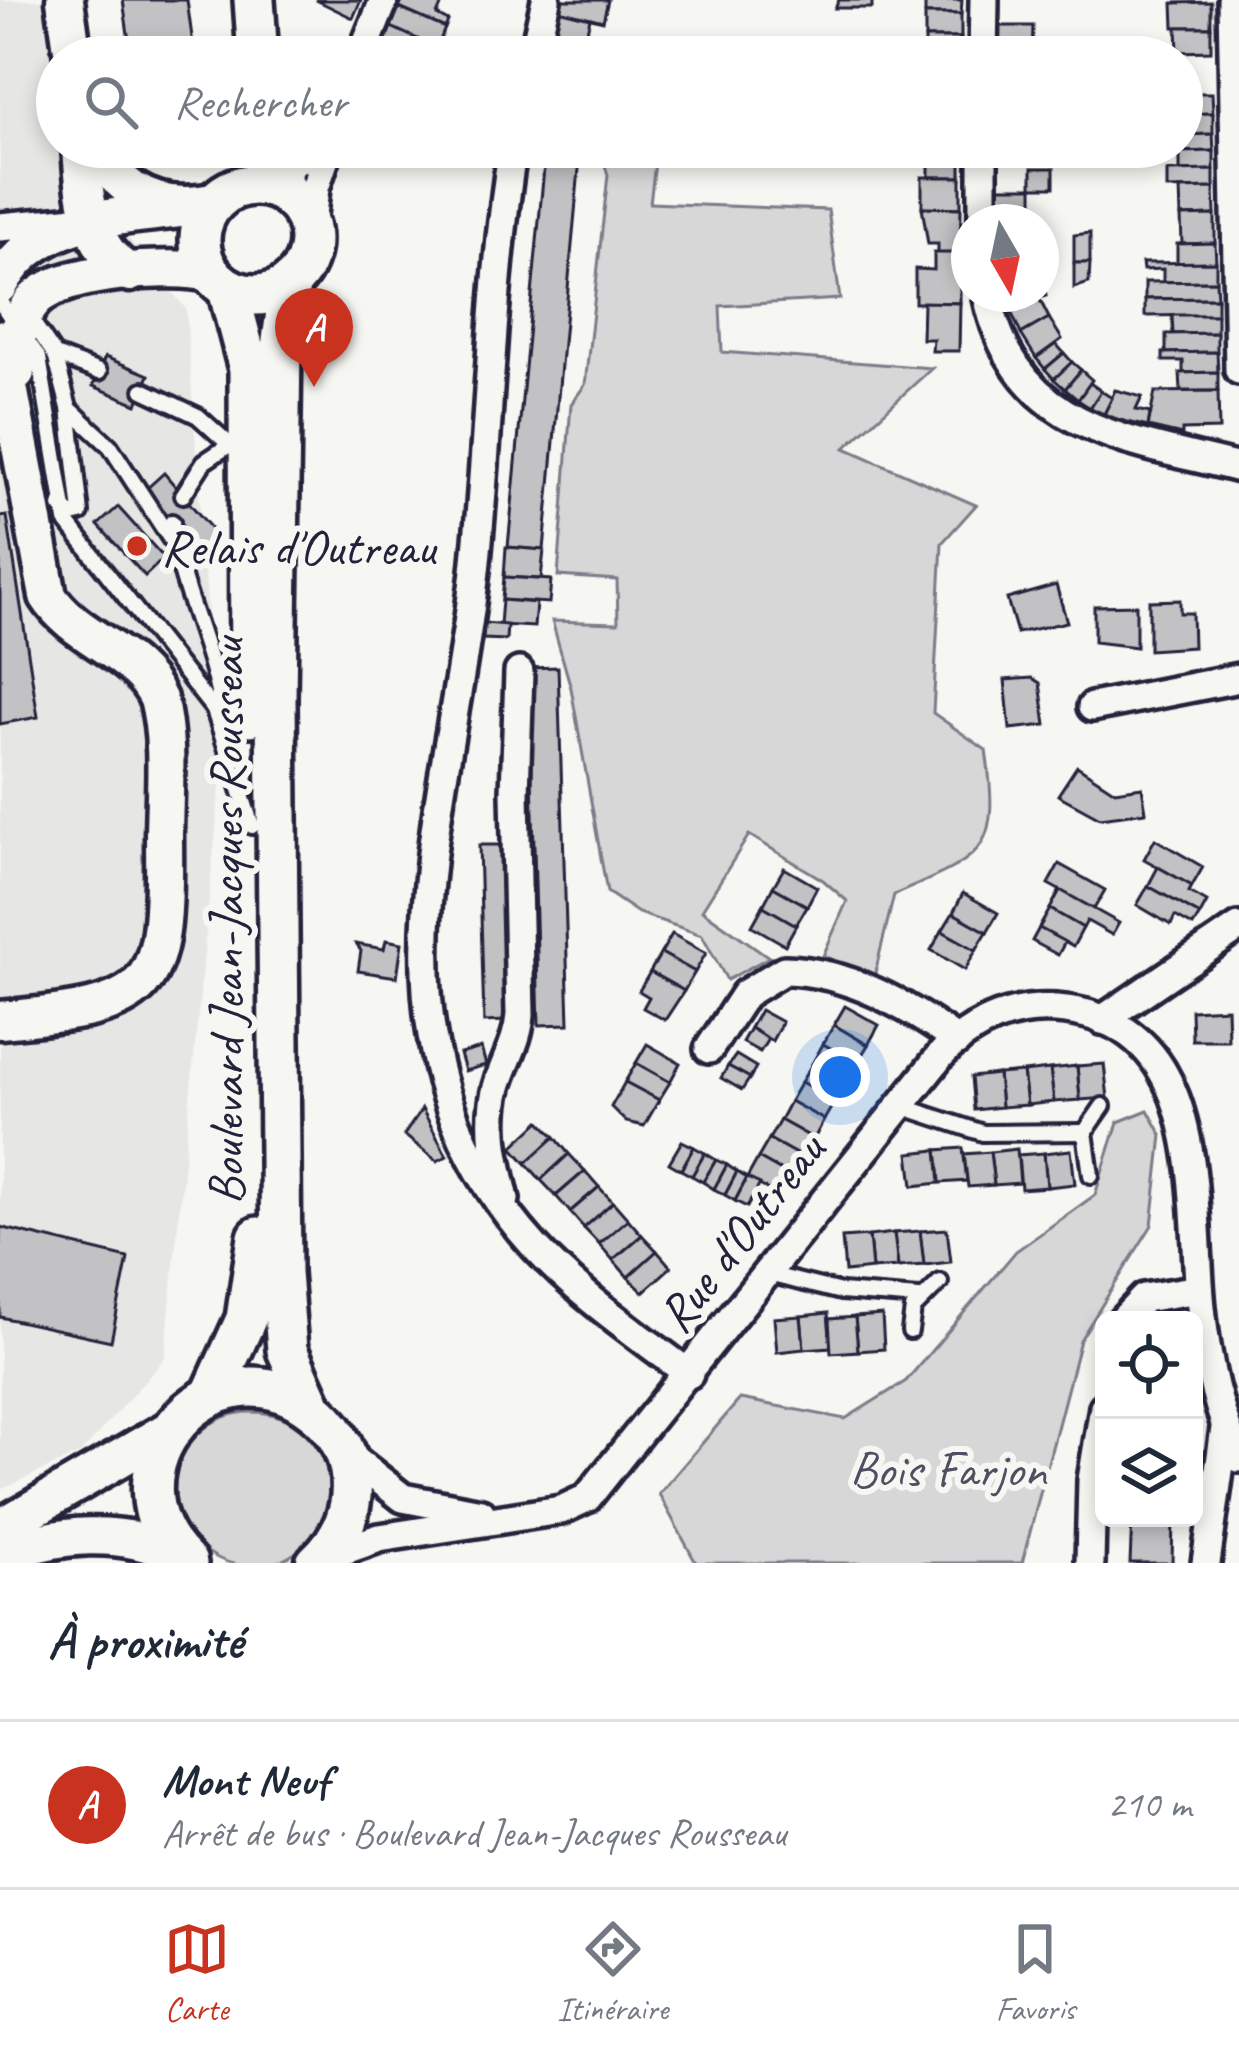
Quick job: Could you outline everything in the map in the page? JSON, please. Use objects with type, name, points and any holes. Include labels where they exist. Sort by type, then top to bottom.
[{"type":"main road","points":[[234,0],[235,36]]},
{"type":"main road","points":[[254,0],[257,36]]},
{"type":"main road","points":[[244,187],[310,234],[306,261],[290,283],[260,296],[220,281],[200,236],[244,187]]},
{"type":"main road","name":"Boulevard Jean-Jacques Rousseau","points":[[212,1396],[246,1319],[257,1255],[252,826],[239,440],[247,350],[220,281]]},
{"type":"main road","name":"Boulevard Jean-Jacques Rousseau","points":[[290,283],[281,348],[276,661],[281,1274],[287,1350],[313,1409],[344,1451]]},
{"type":"main road","points":[[182,1558],[159,1523],[152,1488],[158,1452],[172,1428],[212,1396],[241,1388],[272,1390],[313,1409]]},
{"type":"main road","points":[[319,1561],[348,1512],[351,1481],[344,1451]]},
{"type":"street","points":[[65,0],[70,36]]},
{"type":"street","points":[[369,36],[384,0]]},
{"type":"street","points":[[538,36],[546,0]]},
{"type":"street","points":[[983,0],[983,36]]},
{"type":"street","points":[[1232,0],[1239,370]]},
{"type":"street","points":[[84,168],[92,220],[106,251],[130,273]]},
{"type":"street","points":[[113,168],[127,186],[158,204],[244,187]]},
{"type":"street","points":[[0,227],[92,220],[244,187],[277,168]]},
{"type":"street","points":[[310,234],[321,168]]},
{"type":"street","points":[[510,168],[491,313],[475,569],[424,961],[426,1014],[446,1099],[469,1156],[509,1215],[572,1282],[689,1374]]},
{"type":"street","points":[[983,168],[983,204]]},
{"type":"street","points":[[0,283],[33,245],[92,220]]},
{"type":"street","points":[[0,283],[86,279],[179,267],[220,281]]},
{"type":"street","points":[[0,1019],[76,1013],[117,1001],[152,968],[165,921],[158,699],[140,672],[63,616],[47,596],[16,412],[11,319],[50,288],[86,279]]},
{"type":"street","points":[[994,312],[1021,369],[1076,422],[1115,438],[1239,467]]},
{"type":"street","points":[[509,1215],[492,1127],[497,1088],[518,1038],[520,1015],[515,810],[519,672]]},
{"type":"street","points":[[1092,707],[1239,678]]},
{"type":"street","points":[[1239,927],[1102,1020],[1152,1055],[1179,1102],[1207,1356],[1225,1428],[1239,1457]]},
{"type":"street","points":[[709,1049],[746,994],[764,978],[784,970],[846,980],[957,1041]]},
{"type":"street","name":"Rue d'Outreau","points":[[319,1561],[379,1538],[561,1510],[587,1498],[957,1041],[984,1022],[1025,1010],[1074,1011],[1102,1020]]},
{"type":"street","points":[[1132,1311],[1144,1298],[1199,1289]]},
{"type":"street","points":[[1090,1563],[1092,1480],[1102,1419]]},
{"type":"street","points":[[2,1545],[172,1428]]},
{"type":"street","points":[[1206,1563],[1225,1428]]},
{"type":"street","name":"Rue d'Outreau","points":[[344,1451],[369,1476],[403,1498],[460,1512],[528,1514]]},
{"type":"street","points":[[2,1545],[99,1535],[148,1542],[182,1558]]},
{"type":"lane","points":[[11,319],[56,355],[99,372]]},
{"type":"lane","points":[[11,319],[39,358],[60,506],[84,549],[193,680],[224,734]]},
{"type":"lane","points":[[56,355],[69,408],[81,512],[72,515],[60,506]]},
{"type":"lane","points":[[142,390],[239,440],[196,472],[183,495]]},
{"type":"lane","points":[[69,408],[110,446],[174,545],[209,644],[224,734],[252,826]]},
{"type":"lane","points":[[172,522],[174,545]]},
{"type":"lane","points":[[901,1106],[983,1133],[1084,1132]]},
{"type":"lane","points":[[1090,1175],[1084,1132],[1103,1106]]},
{"type":"lane","points":[[768,1274],[841,1292],[920,1298]]},
{"type":"lane","points":[[910,1331],[920,1298],[940,1282]]},
{"type":"shaded area","points":[[0,0],[46,0],[51,36],[36,36],[36,168],[71,168],[186,309],[220,786],[165,1358],[81,1453],[0,1490]]},
{"type":"green space","points":[[606,168],[654,168],[650,203],[828,210],[840,299],[720,306],[722,352],[932,368],[845,448],[976,505],[942,543],[933,713],[986,750],[991,811],[987,831],[967,859],[894,895],[874,977],[823,956],[847,901],[823,880],[749,835],[702,910],[769,957],[727,980],[702,935],[638,913],[607,892],[571,688],[552,621],[618,623],[617,580],[558,576],[571,404],[585,385]]},
{"type":"green space","name":"Bois Farjon","points":[[1148,1110],[1162,1135],[1152,1225],[1080,1340],[1022,1563],[696,1563],[659,1494],[740,1399],[845,1419],[906,1381],[1016,1251],[1095,1195],[1118,1122]]},
{"type":"green space","points":[[237,1413],[267,1413],[295,1425],[316,1446],[328,1474],[328,1504],[316,1532],[295,1553],[273,1563],[231,1563],[209,1553],[188,1532],[176,1504],[176,1474],[188,1446],[209,1425]]},
{"type":"building","points":[[123,0],[187,0],[192,36],[128,36]]},
{"type":"building","points":[[316,0],[361,0],[353,18]]},
{"type":"building","points":[[403,0],[443,1],[437,15],[448,21],[445,28],[399,8]]},
{"type":"building","points":[[561,0],[608,0],[603,21],[558,10]]},
{"type":"building","points":[[839,0],[872,0],[872,8],[835,8]]},
{"type":"building","points":[[925,0],[962,0],[961,14],[925,14]]},
{"type":"building","points":[[1211,2],[1211,27],[1174,27],[1173,3]]},
{"type":"building","points":[[399,8],[445,28],[442,36],[411,36],[391,27]]},
{"type":"building","points":[[558,10],[590,18],[586,36],[552,36]]},
{"type":"building","points":[[925,14],[961,14],[961,36],[925,36]]},
{"type":"building","points":[[994,26],[1033,26],[1033,36],[994,36]]},
{"type":"building","points":[[391,27],[411,36],[387,36]]},
{"type":"building","points":[[1177,27],[1211,27],[1211,51],[1203,51],[1203,36],[1177,36]]},
{"type":"building","points":[[1203,93],[1212,93],[1213,113],[1203,113]]},
{"type":"building","points":[[1203,113],[1213,113],[1213,134],[1203,134]]},
{"type":"building","points":[[1203,134],[1213,134],[1214,151],[1203,151]]},
{"type":"building","points":[[1203,151],[1214,151],[1214,170],[1180,171],[1203,168]]},
{"type":"building","points":[[544,168],[579,168],[544,550],[508,547]]},
{"type":"building","points":[[929,168],[961,168],[961,177],[929,177]]},
{"type":"building","points":[[1032,168],[1054,168],[1054,187],[1032,187]]},
{"type":"building","points":[[1214,170],[1214,188],[1167,189],[1167,171]]},
{"type":"building","points":[[922,177],[961,177],[961,204],[922,207]]},
{"type":"building","points":[[995,187],[1033,187],[1033,204],[995,204]]},
{"type":"building","points":[[1214,188],[1215,215],[1181,216],[1180,189]]},
{"type":"building","points":[[922,207],[951,208],[951,253],[938,254],[938,244],[928,244]]},
{"type":"building","points":[[1215,215],[1215,243],[1182,244],[1181,216]]},
{"type":"building","points":[[1090,233],[1090,263],[1074,263],[1074,235]]},
{"type":"building","points":[[1215,243],[1216,262],[1177,263],[1177,244]]},
{"type":"building","points":[[934,253],[951,253],[951,303],[915,303],[915,269],[934,270]]},
{"type":"building","points":[[1216,262],[1216,281],[1163,282],[1163,269],[1143,270],[1142,263]]},
{"type":"building","points":[[1074,263],[1090,263],[1089,283],[1074,288]]},
{"type":"building","points":[[1216,281],[1217,298],[1145,299],[1145,282]]},
{"type":"building","points":[[1217,298],[1217,315],[1145,316],[1145,299]]},
{"type":"building","points":[[923,302],[951,303],[951,312],[960,312],[959,351],[932,351],[933,339],[922,339]]},
{"type":"building","points":[[1011,312],[1046,312],[1049,318],[1021,334]]},
{"type":"building","points":[[1172,315],[1217,315],[1217,333],[1173,334]]},
{"type":"building","points":[[1049,318],[1062,339],[1036,358],[1021,334]]},
{"type":"building","points":[[1217,333],[1217,352],[1166,353],[1166,334]]},
{"type":"building","points":[[1056,344],[1064,353],[1045,369],[1036,358]]},
{"type":"building","points":[[1217,352],[1218,372],[1183,373],[1183,361],[1163,361],[1163,353]]},
{"type":"building","points":[[1064,353],[1072,362],[1054,379],[1045,369]]},
{"type":"building","points":[[105,357],[149,375],[137,404],[93,386]]},
{"type":"building","points":[[1072,362],[1081,370],[1065,389],[1054,379]]},
{"type":"building","points":[[1081,370],[1092,380],[1078,400],[1065,389]]},
{"type":"building","points":[[1218,372],[1218,391],[1181,391],[1180,373]]},
{"type":"building","points":[[1090,383],[1101,391],[1090,408],[1078,400]]},
{"type":"building","points":[[1115,390],[1142,397],[1136,410],[1150,413],[1148,427],[1103,416]]},
{"type":"building","points":[[1101,391],[1112,398],[1103,416],[1090,408]]},
{"type":"building","points":[[1218,391],[1219,429],[1182,430],[1182,435],[1148,427],[1155,392]]},
{"type":"building","points":[[164,473],[215,533],[216,552],[196,549],[144,491]]},
{"type":"building","points":[[118,507],[164,558],[145,576],[98,525]]},
{"type":"building","points":[[7,516],[38,717],[0,724],[0,517]]},
{"type":"building","points":[[506,547],[544,550],[541,579],[504,577]]},
{"type":"building","points":[[504,577],[551,580],[549,603],[502,600]]},
{"type":"building","points":[[1056,585],[1067,622],[1017,633],[1007,599]]},
{"type":"building","points":[[502,600],[536,603],[534,627],[500,625]]},
{"type":"building","points":[[1180,600],[1180,613],[1192,613],[1193,647],[1149,650],[1149,601]]},
{"type":"building","points":[[1136,605],[1136,647],[1094,642],[1094,606]]},
{"type":"building","points":[[484,623],[507,625],[506,640],[483,639]]},
{"type":"building","points":[[558,667],[569,1024],[539,1025],[529,668]]},
{"type":"building","points":[[1032,678],[1040,683],[1046,725],[1010,729],[1005,680]]},
{"type":"building","points":[[1077,766],[1115,791],[1142,787],[1146,812],[1100,818],[1058,795]]},
{"type":"building","points":[[1155,839],[1203,867],[1192,886],[1144,859]]},
{"type":"building","points":[[479,845],[500,845],[506,1021],[484,1022]]},
{"type":"building","points":[[1059,864],[1105,890],[1094,909],[1048,884]]},
{"type":"building","points":[[1158,867],[1192,886],[1189,892],[1207,902],[1200,915],[1148,886]]},
{"type":"building","points":[[784,868],[817,887],[807,906],[773,887]]},
{"type":"building","points":[[1148,886],[1200,915],[1193,926],[1175,916],[1171,925],[1137,905]]},
{"type":"building","points":[[773,887],[807,906],[796,925],[763,906]]},
{"type":"building","points":[[1060,890],[1119,923],[1112,935],[1087,921],[1083,928],[1050,909]]},
{"type":"building","points":[[963,893],[998,913],[987,932],[953,913]]},
{"type":"building","points":[[763,906],[796,925],[785,945],[752,926]]},
{"type":"building","points":[[1050,909],[1083,928],[1073,947],[1039,928]]},
{"type":"building","points":[[953,913],[987,932],[976,950],[942,931]]},
{"type":"building","points":[[1039,928],[1065,942],[1058,955],[1032,941]]},
{"type":"building","points":[[942,931],[976,950],[965,970],[931,950]]},
{"type":"building","points":[[672,934],[706,953],[695,972],[661,953]]},
{"type":"building","points":[[386,940],[402,943],[397,977],[358,971],[361,951],[356,944],[384,949]]},
{"type":"building","points":[[661,953],[695,972],[684,991],[650,972]]},
{"type":"building","points":[[650,972],[684,991],[665,1020],[643,1008],[649,997],[639,991]]},
{"type":"building","points":[[845,1006],[879,1025],[868,1045],[834,1025]]},
{"type":"building","points":[[1227,1008],[1228,1040],[1192,1040],[1191,1010]]},
{"type":"building","points":[[760,1010],[782,1022],[772,1041],[750,1028]]},
{"type":"building","points":[[834,1025],[868,1045],[857,1063],[823,1044]]},
{"type":"building","points":[[750,1028],[768,1039],[760,1052],[742,1042]]},
{"type":"building","points":[[647,1044],[680,1063],[670,1082],[636,1063]]},
{"type":"building","points":[[823,1044],[857,1063],[846,1083],[812,1064]]},
{"type":"building","points":[[481,1048],[486,1065],[465,1071],[460,1054]]},
{"type":"building","points":[[736,1055],[756,1067],[750,1078],[728,1066]]},
{"type":"building","points":[[636,1063],[670,1082],[659,1100],[625,1082]]},
{"type":"building","points":[[812,1064],[846,1083],[835,1101],[801,1082]]},
{"type":"building","points":[[1104,1064],[1108,1098],[1080,1100],[1077,1066]]},
{"type":"building","points":[[728,1066],[750,1078],[742,1090],[721,1078]]},
{"type":"building","points":[[1077,1066],[1080,1100],[1054,1102],[1050,1069]]},
{"type":"building","points":[[1050,1069],[1054,1102],[1027,1105],[1023,1072]]},
{"type":"building","points":[[1023,1072],[1027,1105],[1001,1107],[998,1074]]},
{"type":"building","points":[[998,1074],[1001,1107],[974,1110],[971,1077]]},
{"type":"building","points":[[625,1082],[659,1100],[644,1126],[626,1122],[611,1107]]},
{"type":"building","points":[[801,1082],[835,1101],[824,1120],[790,1101]]},
{"type":"building","points":[[790,1101],[824,1120],[814,1139],[780,1120]]},
{"type":"building","points":[[422,1109],[447,1156],[437,1161],[404,1135]]},
{"type":"building","points":[[780,1120],[814,1139],[803,1158],[769,1139]]},
{"type":"building","points":[[540,1121],[555,1137],[526,1163],[512,1147]]},
{"type":"building","points":[[555,1137],[569,1154],[541,1180],[526,1163]]},
{"type":"building","points":[[769,1139],[803,1158],[792,1177],[758,1158]]},
{"type":"building","points":[[682,1141],[694,1147],[681,1170],[669,1163]]},
{"type":"building","points":[[694,1147],[705,1153],[692,1176],[681,1170]]},
{"type":"building","points":[[963,1148],[967,1181],[940,1183],[937,1150]]},
{"type":"building","points":[[1017,1149],[1020,1183],[994,1185],[990,1152]]},
{"type":"building","points":[[937,1150],[940,1183],[913,1186],[909,1153]]},
{"type":"building","points":[[1071,1150],[1075,1184],[1047,1187],[1044,1153]]},
{"type":"building","points":[[990,1152],[994,1185],[968,1187],[964,1154]]},
{"type":"building","points":[[705,1153],[716,1160],[703,1182],[692,1176]]},
{"type":"building","points":[[1044,1153],[1047,1187],[1021,1189],[1018,1155]]},
{"type":"building","points":[[569,1154],[585,1171],[556,1196],[541,1180]]},
{"type":"building","points":[[758,1158],[792,1177],[781,1197],[747,1178]]},
{"type":"building","points":[[716,1160],[727,1165],[714,1189],[703,1182]]},
{"type":"building","points":[[727,1165],[737,1172],[725,1195],[714,1189]]},
{"type":"building","points":[[585,1171],[599,1187],[570,1212],[556,1196]]},
{"type":"building","points":[[737,1172],[747,1178],[735,1201],[725,1195]]},
{"type":"building","points":[[747,1178],[760,1184],[747,1207],[735,1201]]},
{"type":"building","points":[[599,1187],[613,1202],[584,1228],[570,1212]]},
{"type":"building","points":[[613,1202],[628,1219],[599,1244],[584,1228]]},
{"type":"building","points":[[628,1219],[642,1235],[613,1260],[599,1244]]},
{"type":"building","points":[[0,1227],[128,1258],[111,1341],[0,1317]]},
{"type":"building","points":[[947,1229],[951,1262],[924,1265],[920,1231]]},
{"type":"building","points":[[920,1231],[924,1265],[898,1267],[894,1233]]},
{"type":"building","points":[[894,1233],[898,1267],[872,1269],[869,1236]]},
{"type":"building","points":[[642,1235],[657,1251],[628,1277],[613,1260]]},
{"type":"building","points":[[869,1236],[872,1269],[845,1272],[842,1238]]},
{"type":"building","points":[[657,1251],[671,1267],[643,1292],[628,1277]]},
{"type":"building","points":[[828,1313],[831,1347],[804,1349],[801,1316]]},
{"type":"building","points":[[882,1315],[884,1349],[858,1351],[855,1317]]},
{"type":"building","points":[[801,1316],[804,1349],[777,1352],[774,1318]]},
{"type":"building","points":[[855,1317],[858,1351],[831,1353],[829,1319]]},
{"type":"building","points":[[1132,1527],[1173,1527],[1172,1563],[1130,1563]]},
{"type":"place","name":"Mont Neuf","points":[[314,387]]},
{"type":"place","name":"Relais d'Outreau","points":[[137,546]]}]
